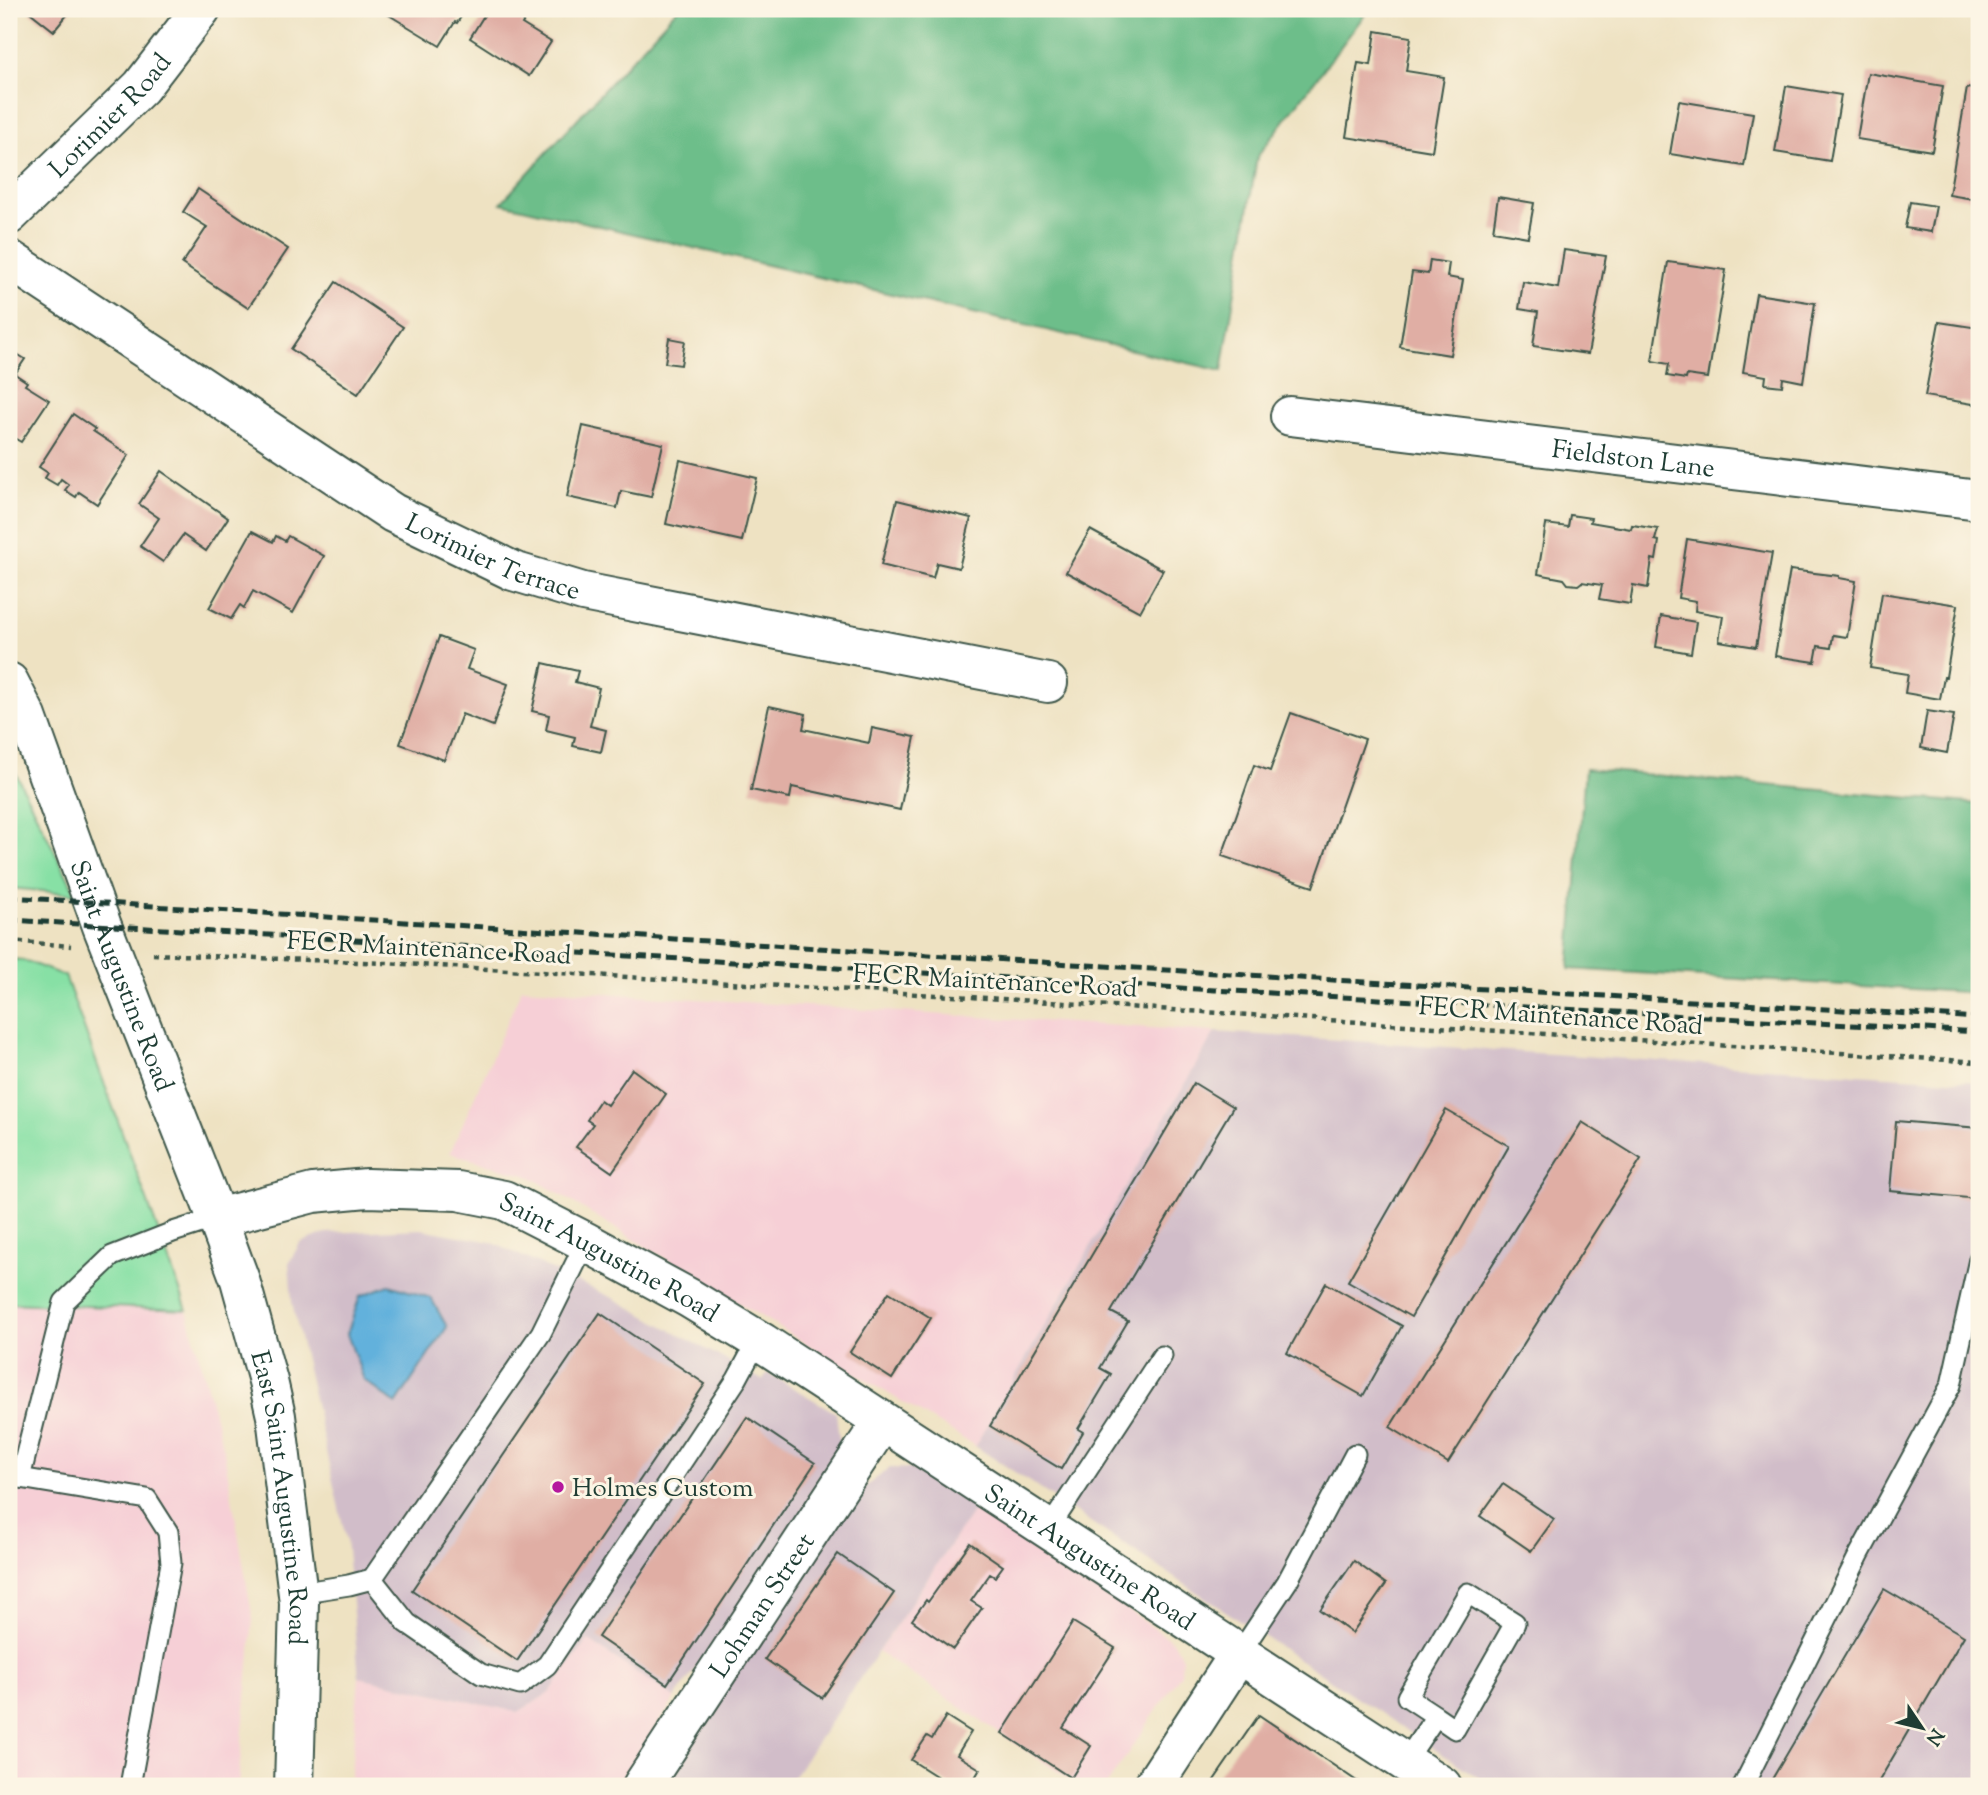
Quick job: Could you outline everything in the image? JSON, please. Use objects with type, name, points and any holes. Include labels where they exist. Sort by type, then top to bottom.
[{"type":"street","name":"Lorimier Road","points":[[9,215],[141,86],[201,9]]},
{"type":"street","name":"Lorimier Terrace","points":[[9,259],[393,513],[513,570],[583,592],[1048,683]]},
{"type":"street","name":"Fieldston Lane","points":[[1290,416],[1979,500]]},
{"type":"street","name":"Saint Augustine Road","points":[[9,682],[27,717],[113,952],[218,1218],[313,1193],[367,1188],[458,1191],[504,1200],[690,1298],[758,1340],[1442,1786]]},
{"type":"street","name":"East Saint Augustine Road","points":[[218,1218],[240,1280],[276,1416],[298,1593],[294,1786]]},
{"type":"street","name":"Lohman Street","points":[[642,1786],[882,1422]]},
{"type":"street","points":[[1153,1786],[1239,1654]]},
{"type":"lane","points":[[130,1786],[171,1563],[168,1532],[147,1499],[14,1477],[64,1302],[112,1256],[218,1218]]},
{"type":"lane","points":[[298,1593],[372,1579],[541,1333],[586,1242]]},
{"type":"lane","points":[[1743,1786],[1859,1555],[1951,1385],[1979,1259]]},
{"type":"lane","points":[[372,1579],[407,1623],[481,1674],[520,1685],[547,1665],[737,1379],[758,1340]]},
{"type":"lane","points":[[1048,1530],[1162,1356]]},
{"type":"lane","points":[[1239,1654],[1287,1582],[1355,1454]]},
{"type":"lane","points":[[1468,1593],[1516,1623],[1455,1728],[1436,1716],[1407,1697],[1468,1593]]},
{"type":"lane","points":[[1405,1762],[1436,1716]]},
{"type":"path","name":"FECR Maintenance Road","points":[[9,941],[113,952],[386,963],[987,998],[1979,1062]]},
{"type":"shaded area","points":[[522,988],[1215,1032],[975,1446],[531,1177],[450,1153]]},
{"type":"shaded area","points":[[1215,1032],[1979,1082],[1979,1786],[1491,1786],[975,1446]]},
{"type":"shaded area","points":[[421,1229],[491,1242],[613,1298],[762,1380],[768,1373],[836,1413],[841,1455],[824,1488],[675,1698],[588,1640],[549,1693],[518,1712],[359,1677],[346,1539],[292,1302],[289,1263],[300,1243],[326,1233]]},
{"type":"shaded area","points":[[9,1303],[187,1310],[224,1451],[253,1620],[238,1786],[9,1786]]},
{"type":"shaded area","points":[[890,1468],[921,1469],[977,1505],[787,1786],[656,1786],[791,1580],[865,1487]]},
{"type":"shaded area","points":[[977,1505],[1174,1642],[1182,1658],[1181,1674],[1106,1786],[1079,1786],[878,1652]]},
{"type":"shaded area","points":[[588,1640],[675,1698],[617,1786],[350,1786],[359,1677],[518,1712],[549,1693]]},
{"type":"green space","points":[[677,9],[1369,9],[1257,157],[1222,371],[501,203]]},
{"type":"green space","points":[[9,760],[76,894],[9,888]]},
{"type":"green space","points":[[1585,769],[1979,804],[1979,993],[1569,969]]},
{"type":"green space","points":[[9,959],[23,960],[65,976],[187,1310],[9,1303]]},
{"type":"water","points":[[389,1285],[431,1298],[447,1327],[396,1404],[364,1380],[347,1334],[360,1296]]},
{"type":"building","points":[[26,9],[72,9],[54,31]]},
{"type":"building","points":[[386,9],[466,9],[440,46],[384,12]]},
{"type":"building","points":[[488,9],[518,9],[528,15],[522,24],[551,42],[529,76],[470,38]]},
{"type":"building","points":[[1376,31],[1411,37],[1406,71],[1444,77],[1432,151],[1346,137],[1358,63],[1371,65]]},
{"type":"building","points":[[1868,73],[1943,86],[1932,151],[1857,139]]},
{"type":"building","points":[[1786,86],[1841,95],[1830,161],[1775,152]]},
{"type":"building","points":[[1967,88],[1979,90],[1979,200],[1949,195]]},
{"type":"building","points":[[1679,101],[1753,113],[1744,166],[1670,154]]},
{"type":"building","points":[[198,189],[288,249],[248,308],[182,264],[207,227],[183,212]]},
{"type":"building","points":[[1498,197],[1534,203],[1528,237],[1493,231]]},
{"type":"building","points":[[1910,202],[1936,206],[1931,232],[1905,228]]},
{"type":"building","points":[[1564,250],[1606,256],[1588,354],[1533,346],[1538,312],[1519,309],[1523,282],[1558,288]]},
{"type":"building","points":[[1430,260],[1449,263],[1447,277],[1463,280],[1450,355],[1400,347],[1412,272],[1428,274]]},
{"type":"building","points":[[1668,262],[1726,270],[1708,378],[1667,376],[1669,364],[1652,361]]},
{"type":"building","points":[[336,282],[403,327],[358,394],[291,349]]},
{"type":"building","points":[[1756,294],[1815,303],[1803,382],[1783,378],[1782,386],[1765,384],[1766,376],[1743,372]]},
{"type":"building","points":[[1939,322],[1979,328],[1979,405],[1925,396]]},
{"type":"building","points":[[669,338],[685,341],[681,365],[665,363]]},
{"type":"building","points":[[9,349],[25,359],[15,374],[27,382],[25,385],[49,400],[21,442],[9,435]]},
{"type":"building","points":[[73,414],[129,455],[97,504],[79,492],[76,497],[65,490],[69,485],[61,479],[57,485],[45,478],[48,473],[39,467]]},
{"type":"building","points":[[583,426],[663,444],[651,497],[621,491],[617,508],[567,497]]},
{"type":"building","points":[[680,460],[757,478],[742,541],[666,524]]},
{"type":"building","points":[[161,471],[228,518],[206,551],[183,535],[163,562],[140,546],[159,518],[139,504]]},
{"type":"building","points":[[897,500],[971,518],[959,568],[937,563],[933,578],[881,565]]},
{"type":"building","points":[[1570,515],[1591,518],[1590,522],[1631,529],[1632,525],[1658,529],[1655,540],[1659,541],[1656,560],[1652,559],[1648,588],[1633,585],[1630,604],[1599,599],[1602,585],[1582,582],[1578,585],[1568,584],[1564,579],[1538,574],[1546,524],[1568,527]]},
{"type":"building","points":[[1090,530],[1163,570],[1140,612],[1066,572]]},
{"type":"building","points":[[252,531],[273,542],[276,536],[285,541],[288,536],[324,556],[293,613],[253,591],[244,608],[240,605],[231,619],[209,608]]},
{"type":"building","points":[[1687,539],[1772,553],[1756,647],[1719,641],[1723,616],[1695,611],[1696,601],[1678,598]]},
{"type":"building","points":[[1790,570],[1839,576],[1856,581],[1847,637],[1833,635],[1831,648],[1818,646],[1815,662],[1775,656]]},
{"type":"building","points":[[1882,593],[1958,605],[1940,699],[1905,693],[1908,674],[1870,668]]},
{"type":"building","points":[[1661,616],[1696,622],[1691,653],[1656,647]]},
{"type":"building","points":[[439,637],[474,650],[467,669],[508,684],[493,726],[462,714],[444,760],[400,744]]},
{"type":"building","points":[[543,663],[578,671],[575,682],[599,688],[590,726],[606,730],[601,752],[573,746],[575,737],[546,730],[549,715],[532,711]]},
{"type":"building","points":[[1979,663],[1979,689],[1974,688]]},
{"type":"building","points":[[769,706],[806,714],[803,729],[869,743],[872,728],[915,737],[900,810],[792,787],[790,798],[751,790]]},
{"type":"building","points":[[1927,711],[1954,715],[1947,753],[1921,748]]},
{"type":"building","points":[[1291,713],[1365,739],[1313,887],[1222,856],[1254,765],[1270,771]]},
{"type":"building","points":[[632,1069],[666,1094],[612,1172],[576,1147],[593,1124],[587,1120],[600,1100],[607,1105]]},
{"type":"building","points":[[1194,1083],[1233,1107],[1111,1312],[1128,1321],[1100,1368],[1111,1374],[1078,1429],[1083,1432],[1061,1469],[990,1426]]},
{"type":"building","points":[[1446,1110],[1509,1146],[1411,1317],[1348,1281]]},
{"type":"building","points":[[1896,1121],[1979,1128],[1979,1199],[1890,1191]]},
{"type":"building","points":[[1582,1122],[1641,1159],[1448,1463],[1390,1427]]},
{"type":"building","points":[[1326,1283],[1402,1326],[1363,1396],[1287,1353]]},
{"type":"building","points":[[889,1292],[931,1318],[892,1379],[850,1352]]},
{"type":"building","name":"Holmes Custom","points":[[600,1313],[705,1384],[517,1661],[412,1590]]},
{"type":"building","points":[[747,1417],[815,1463],[667,1684],[598,1637]]},
{"type":"building","points":[[1503,1484],[1554,1519],[1531,1551],[1480,1516]]},
{"type":"building","points":[[970,1543],[1003,1566],[995,1577],[990,1574],[971,1601],[982,1608],[953,1649],[912,1620]]},
{"type":"building","points":[[838,1554],[894,1593],[822,1698],[765,1659]]},
{"type":"building","points":[[1354,1561],[1386,1584],[1352,1633],[1320,1610]]},
{"type":"building","points":[[1884,1589],[1964,1636],[1876,1786],[1768,1786]]},
{"type":"building","points":[[1073,1622],[1115,1648],[1063,1728],[1091,1746],[1071,1778],[1002,1733]]},
{"type":"building","points":[[1259,1715],[1364,1786],[1210,1786]]},
{"type":"building","points":[[946,1716],[971,1732],[957,1755],[980,1769],[970,1786],[952,1786],[911,1760],[927,1736],[932,1739]]},
{"type":"railway","points":[[9,897],[1979,1018]]},
{"type":"railway","points":[[9,920],[1979,1032]]},
{"type":"place","name":"Holmes Custom","points":[[558,1487]]}]
